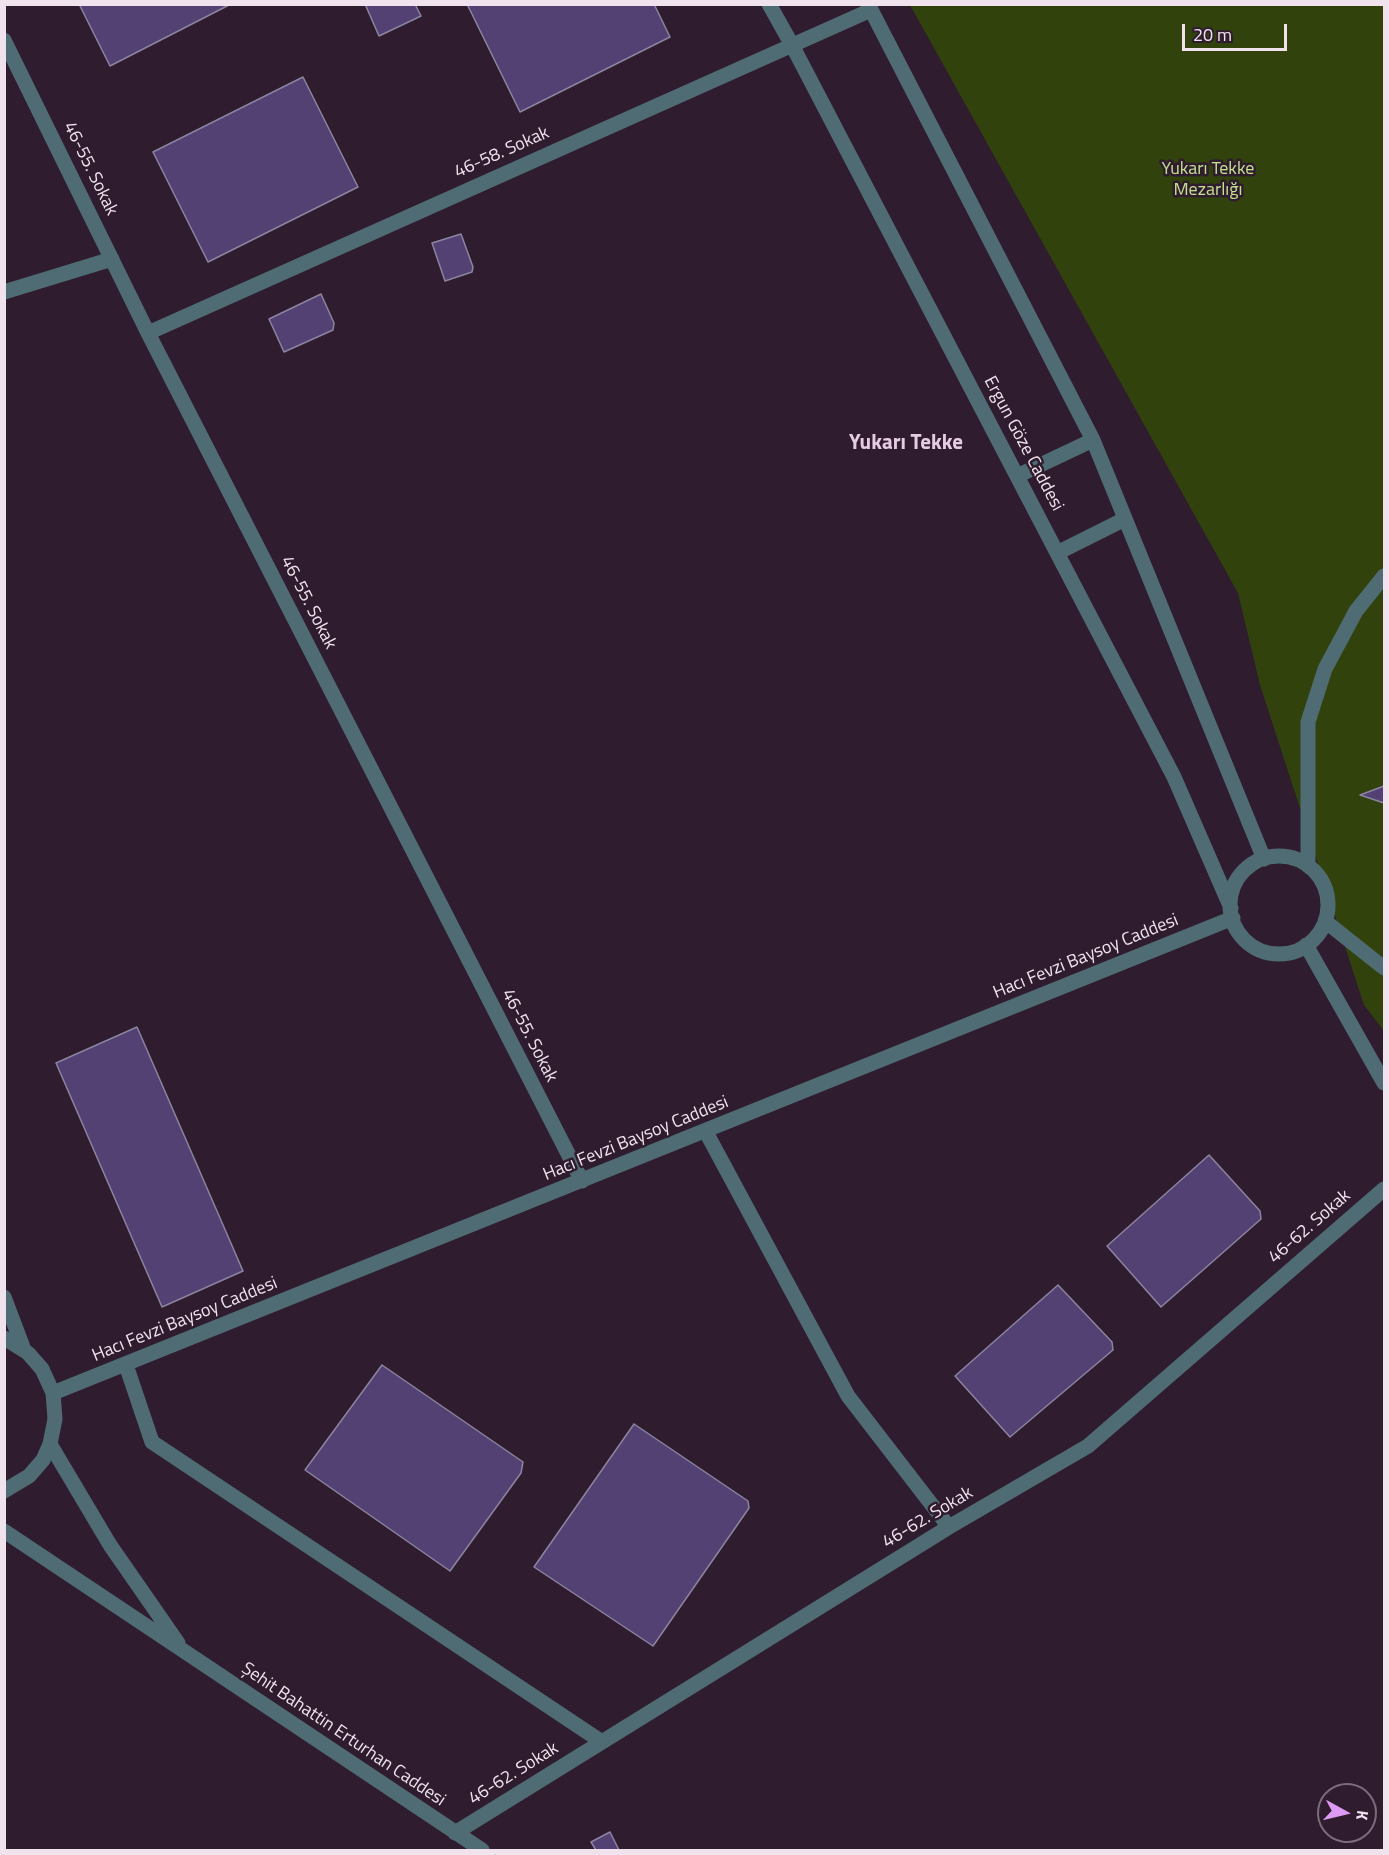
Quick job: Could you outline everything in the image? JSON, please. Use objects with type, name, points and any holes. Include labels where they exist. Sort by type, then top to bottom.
[{"type":"street","name":"Ergun Göze Caddesi","points":[[769,4],[1174,777],[1232,913]]},
{"type":"street","name":"46-58. Sokak","points":[[148,333],[792,45],[869,7]]},
{"type":"street","points":[[869,7],[1093,440],[1264,859]]},
{"type":"street","name":"46-55. Sokak","points":[[4,40],[148,333],[582,1181]]},
{"type":"street","points":[[4,292],[112,259]]},
{"type":"street","points":[[1017,476],[1093,440]]},
{"type":"street","points":[[1057,553],[1125,519]]},
{"type":"street","points":[[1308,864],[1308,722],[1325,669],[1356,611],[1384,576]]},
{"type":"street","points":[[1285,856],[1308,864],[1325,886],[1328,907],[1325,921],[1317,936],[1306,945],[1280,954],[1261,950],[1242,937],[1232,913],[1232,898],[1238,879],[1245,869],[1264,859],[1285,856]]},
{"type":"street","name":"Hacı Fevzi Baysoy Caddesi","points":[[53,1393],[705,1132],[1232,913]]},
{"type":"street","points":[[1325,921],[1384,968]]},
{"type":"street","points":[[1306,945],[1384,1083]]},
{"type":"street","points":[[705,1132],[848,1396],[949,1527]]},
{"type":"street","name":"46-62. Sokak","points":[[455,1833],[949,1527],[1088,1446],[1384,1188]]},
{"type":"street","points":[[4,1297],[24,1350]]},
{"type":"street","points":[[4,1338],[24,1350],[42,1369],[53,1393],[55,1419],[50,1444],[43,1460],[29,1476],[4,1491]]},
{"type":"street","points":[[126,1365],[152,1442],[602,1742]]},
{"type":"street","name":"Şehit Bahattin Erturhan Caddesi","points":[[50,1444],[111,1545],[183,1651]]},
{"type":"street","name":"Şehit Bahattin Erturhan Caddesi","points":[[4,1531],[482,1851]]},
{"type":"green space","name":"Yukarı Tekke Mezarlığı","points":[[910,5],[1384,5],[1384,1031],[1364,1005],[1260,685],[1238,593]]},
{"type":"building","points":[[79,4],[231,4],[110,66]]},
{"type":"building","points":[[365,4],[415,4],[421,16],[379,36]]},
{"type":"building","points":[[467,4],[654,4],[670,37],[520,112]]},
{"type":"building","points":[[303,77],[358,187],[208,262],[153,152]]},
{"type":"building","points":[[461,234],[473,267],[472,272],[445,281],[432,243]]},
{"type":"building","points":[[321,294],[334,323],[333,330],[284,352],[269,319]]},
{"type":"building","points":[[1384,786],[1384,803],[1360,795]]},
{"type":"building","points":[[137,1027],[243,1271],[162,1307],[56,1063]]},
{"type":"building","points":[[1209,1155],[1260,1211],[1261,1219],[1161,1307],[1107,1246]]},
{"type":"building","points":[[1058,1285],[1112,1342],[1113,1350],[1010,1437],[955,1376]]},
{"type":"building","points":[[382,1365],[523,1462],[521,1473],[450,1571],[305,1470]]},
{"type":"building","points":[[634,1424],[748,1501],[749,1508],[653,1646],[534,1567]]},
{"type":"building","points":[[610,1832],[619,1850],[596,1850],[591,1842]]},
{"type":"district","name":"Yukarı Tekke","points":[[906,444]]}]
